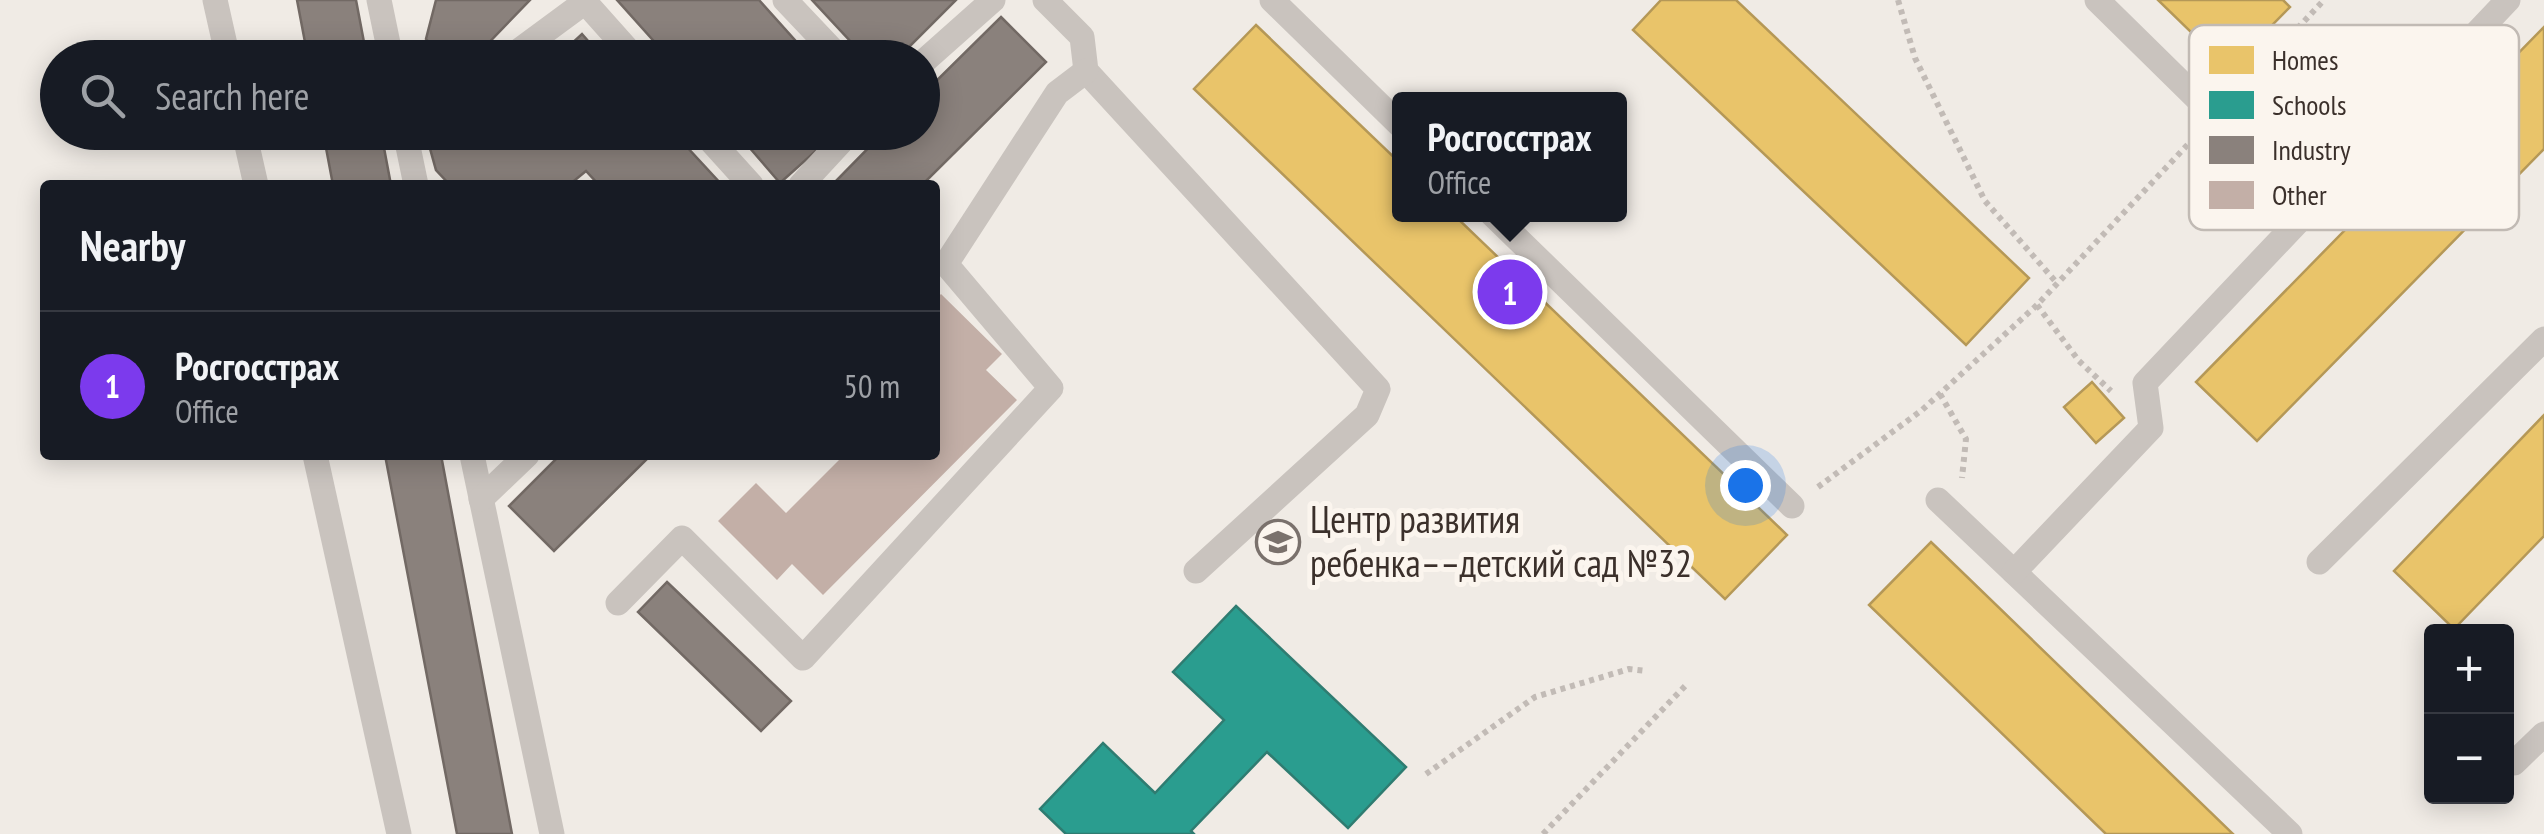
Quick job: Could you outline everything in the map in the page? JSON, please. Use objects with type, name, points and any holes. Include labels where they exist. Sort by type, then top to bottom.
[{"type":"lane","points":[[215,0],[224,40]]},
{"type":"lane","points":[[380,0],[388,40]]},
{"type":"lane","points":[[785,0],[823,40]]},
{"type":"lane","points":[[940,47],[993,0]]},
{"type":"lane","points":[[1045,0],[1082,37],[1086,71],[1378,389],[1367,415],[1196,571]]},
{"type":"lane","points":[[1272,0],[1392,116]]},
{"type":"lane","points":[[2097,0],[2189,90]]},
{"type":"lane","points":[[2484,25],[2508,0]]},
{"type":"lane","points":[[534,40],[586,2],[620,40]]},
{"type":"lane","points":[[618,603],[682,538],[803,658],[1052,388],[946,264],[1057,93],[1086,71]]},
{"type":"lane","points":[[248,150],[255,180]]},
{"type":"lane","points":[[409,150],[415,180]]},
{"type":"lane","points":[[719,150],[746,180]]},
{"type":"lane","points":[[805,180],[833,150]]},
{"type":"lane","points":[[1500,222],[1792,506]]},
{"type":"lane","points":[[2014,572],[2151,428],[2145,383],[2290,230]]},
{"type":"lane","points":[[2319,562],[2544,339]]},
{"type":"lane","points":[[316,460],[399,834]]},
{"type":"lane","points":[[473,460],[552,834]]},
{"type":"lane","points":[[481,500],[523,460]]},
{"type":"lane","points":[[1938,500],[2290,834]]},
{"type":"lane","points":[[2514,763],[2544,734]]},
{"type":"path","points":[[1898,0],[1915,58],[1985,201],[2057,284]]},
{"type":"path","points":[[2301,25],[2324,0]]},
{"type":"path","points":[[1792,506],[1940,394],[2037,305],[2189,144]]},
{"type":"path","points":[[2037,305],[2080,361],[2151,428]]},
{"type":"path","points":[[1940,394],[1966,440],[1959,519]]},
{"type":"path","points":[[1426,774],[1535,697],[1630,669],[1647,671]]},
{"type":"path","points":[[1543,834],[1687,684]]},
{"type":"building: Homes","points":[[1661,0],[1736,0],[2029,278],[1966,345],[1633,30]]},
{"type":"building: Homes","points":[[2158,0],[2283,0],[2290,7],[2272,25],[2189,25],[2189,30]]},
{"type":"building: Homes","points":[[1256,25],[1392,155],[1392,222],[1461,222],[1787,535],[1725,599],[1194,89]]},
{"type":"building: Homes","points":[[2544,27],[2544,149],[2519,174],[2519,53]]},
{"type":"building: Homes","points":[[2345,230],[2464,230],[2257,441],[2196,382]]},
{"type":"building: Homes","points":[[2092,382],[2124,418],[2096,443],[2064,407]]},
{"type":"building: Homes","points":[[2544,415],[2544,536],[2459,624],[2449,624],[2394,571]]},
{"type":"building: Homes","points":[[1931,542],[2233,834],[2106,834],[1869,605]]},
{"type":"building: Schools","points":[[1236,606],[1406,767],[1348,828],[1267,752],[1191,831],[1194,834],[1066,834],[1040,809],[1103,743],[1155,793],[1224,720],[1173,672]]},
{"type":"building: Industry","points":[[297,0],[356,0],[364,40],[305,40]]},
{"type":"building: Industry","points":[[436,0],[530,0],[491,40],[426,39]]},
{"type":"building: Industry","points":[[617,0],[759,0],[795,40],[653,40]]},
{"type":"building: Industry","points":[[812,0],[956,0],[916,40],[849,40]]},
{"type":"building: Industry","points":[[1001,17],[1046,62],[927,180],[837,180],[866,150],[940,150],[940,77]]},
{"type":"building: Industry","points":[[326,150],[384,150],[390,180],[332,180]]},
{"type":"building: Industry","points":[[430,150],[690,150],[717,180],[594,180],[586,171],[575,180],[445,180],[436,170]]},
{"type":"building: Industry","points":[[752,150],[817,150],[783,180],[777,180]]},
{"type":"building: Industry","points":[[386,460],[442,460],[512,834],[457,834]]},
{"type":"building: Industry","points":[[555,460],[646,460],[554,551],[509,506]]},
{"type":"building: Industry","points":[[667,582],[791,701],[761,731],[638,612]]},
{"type":"building: Other","points":[[940,295],[1002,354],[986,370],[1017,400],[823,595],[792,564],[777,580],[718,521],[756,483],[786,513],[839,460],[940,460]]},
{"type":"place","name":"Росгосстрах","points":[[1510,292]]},
{"type":"place","name":"Центр развития ребенка––детский сад №32","points":[[1278,542]]}]
